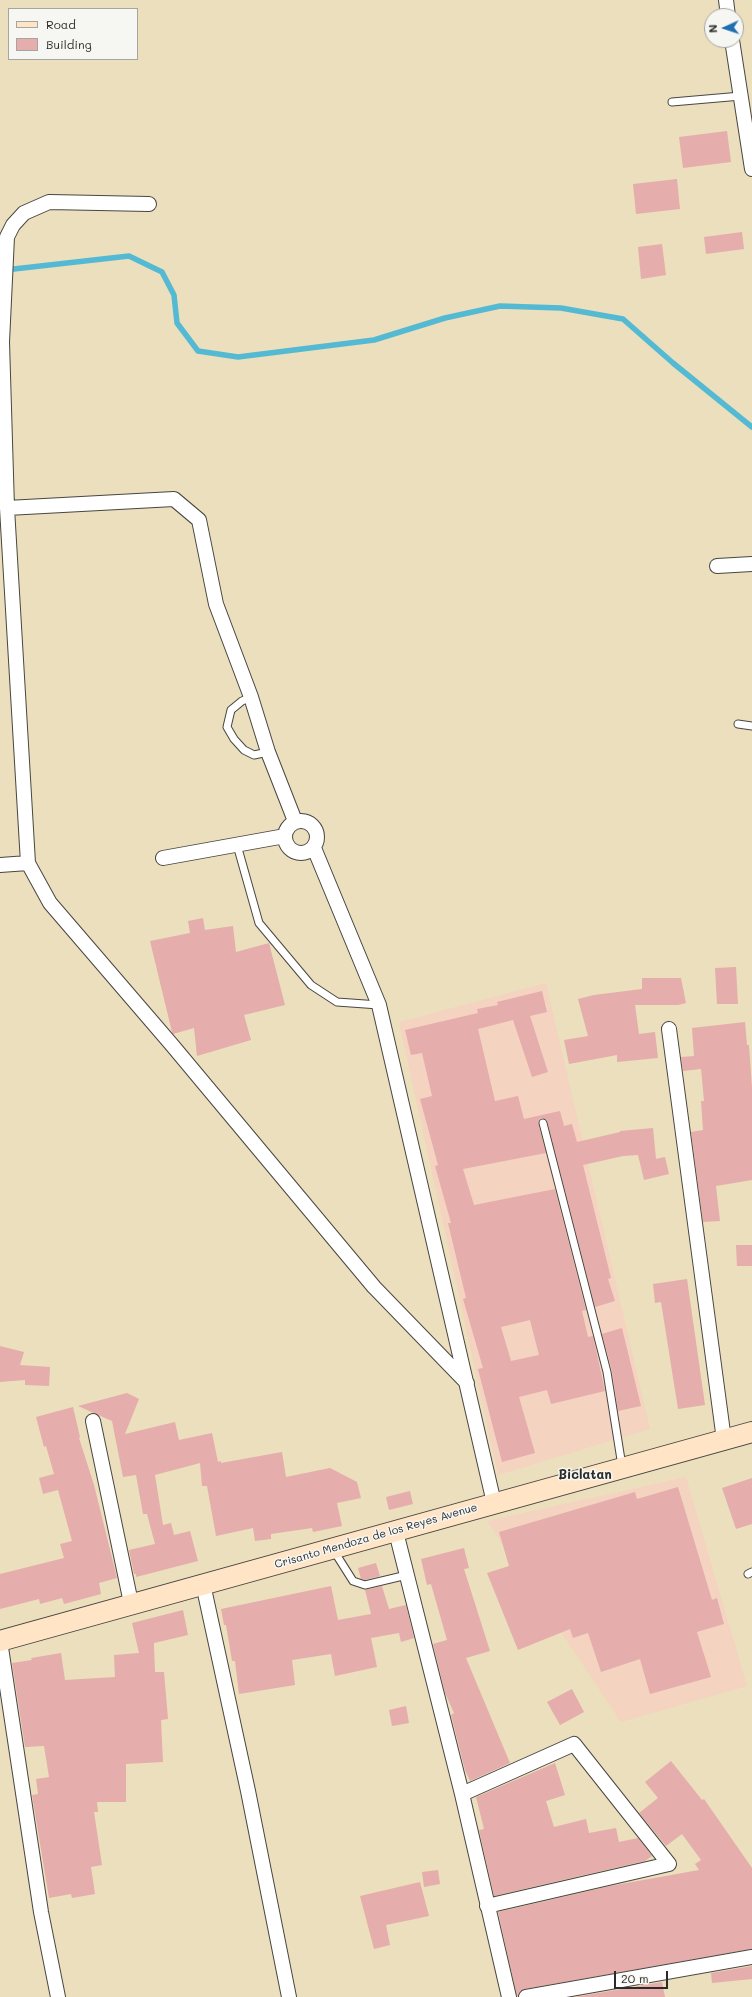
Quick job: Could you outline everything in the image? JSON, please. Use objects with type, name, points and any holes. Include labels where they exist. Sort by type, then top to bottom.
[{"type":"main road","name":"Crisanto Mendoza de los Reyes Avenue","points":[[0,1641],[131,1603],[396,1532],[622,1466],[752,1432]]},
{"type":"street","points":[[733,48],[752,169]]},
{"type":"street","points":[[149,204],[49,202],[24,213],[13,225],[7,237],[2,342],[7,508],[28,863],[50,904],[177,1051],[374,1287],[467,1383]]},
{"type":"street","points":[[7,508],[174,499],[199,520],[216,604],[251,697],[268,752],[295,821]]},
{"type":"street","points":[[717,566],[752,564]]},
{"type":"street","points":[[303,820],[315,828],[318,834],[317,842],[314,848],[301,854],[294,852],[286,843],[285,836],[288,827],[295,821],[303,820]]},
{"type":"street","points":[[163,858],[285,836]]},
{"type":"street","points":[[314,848],[379,1006],[494,1503]]},
{"type":"street","points":[[0,866],[28,863]]},
{"type":"street","points":[[669,1029],[724,1440]]},
{"type":"street","points":[[93,1421],[131,1603]]},
{"type":"street","points":[[396,1532],[462,1794],[509,1997]]},
{"type":"street","points":[[203,1584],[248,1791],[289,1997]]},
{"type":"street","points":[[0,1641],[41,1912],[58,1997]]},
{"type":"street","points":[[462,1794],[574,1744],[669,1864],[487,1906]]},
{"type":"street","points":[[526,1997],[752,1957]]},
{"type":"lane","points":[[672,102],[741,96]]},
{"type":"lane","points":[[251,697],[242,700],[231,710],[227,727],[234,739],[244,750],[254,755],[268,752]]},
{"type":"lane","points":[[738,724],[752,726]]},
{"type":"lane","points":[[237,845],[259,923],[311,985],[337,1002],[379,1006]]},
{"type":"lane","points":[[543,1124],[607,1372],[622,1466]]},
{"type":"lane","points":[[333,1549],[353,1581],[365,1585],[406,1575]]},
{"type":"shaded area","points":[[546,983],[650,1429],[498,1475],[399,1022]]},
{"type":"shaded area","points":[[686,1477],[747,1686],[621,1722],[487,1521]]},
{"type":"building","points":[[727,131],[731,162],[683,168],[679,137]]},
{"type":"building","points":[[677,179],[680,209],[636,214],[633,184]]},
{"type":"building","points":[[742,232],[744,249],[706,254],[704,237]]},
{"type":"building","points":[[662,244],[666,275],[641,279],[638,247]]},
{"type":"building","points":[[203,918],[205,930],[233,926],[236,952],[269,943],[285,1005],[244,1015],[251,1040],[197,1056],[194,1028],[173,1034],[172,1032],[150,941],[190,933],[188,921]]},
{"type":"building","points":[[736,967],[738,1004],[717,1004],[715,968]]},
{"type":"building","points":[[642,978],[681,978],[686,1003],[678,1005],[635,1005],[639,1034],[655,1032],[658,1058],[617,1062],[617,1055],[569,1064],[564,1040],[588,1036],[578,999],[594,995],[642,989]]},
{"type":"building","points":[[542,991],[547,1012],[530,1016],[548,1072],[532,1077],[513,1020],[478,1029],[495,1101],[518,1096],[524,1119],[560,1111],[564,1126],[572,1124],[577,1142],[620,1131],[653,1128],[656,1159],[665,1157],[669,1174],[644,1180],[638,1155],[623,1156],[583,1165],[611,1278],[608,1279],[615,1301],[595,1307],[547,1120],[541,1118],[538,1122],[546,1153],[463,1169],[474,1205],[555,1189],[586,1310],[582,1311],[588,1337],[593,1336],[605,1391],[551,1404],[547,1390],[519,1397],[535,1453],[502,1462],[478,1369],[483,1368],[463,1299],[466,1298],[448,1223],[451,1223],[435,1166],[438,1165],[420,1099],[432,1096],[422,1053],[411,1055],[405,1030],[478,1013],[477,1009],[498,1005],[497,1002]],"holes":[[[530,1320],[539,1355],[511,1361],[501,1327]]]},
{"type":"building","points":[[745,1022],[747,1045],[749,1045],[752,1088],[752,1180],[716,1186],[720,1221],[703,1222],[691,1132],[703,1130],[701,1101],[704,1101],[701,1069],[683,1071],[681,1057],[694,1056],[692,1028]]},
{"type":"building","points":[[736,1245],[752,1245],[752,1266],[737,1266]]},
{"type":"building","points":[[687,1279],[705,1405],[678,1409],[661,1302],[655,1303],[653,1284]]},
{"type":"building","points":[[622,1328],[641,1406],[618,1411],[612,1371],[602,1334]]},
{"type":"building","points":[[0,1346],[24,1352],[20,1365],[50,1367],[49,1386],[25,1385],[25,1380],[0,1382]]},
{"type":"building","points":[[127,1393],[139,1399],[125,1434],[175,1422],[179,1440],[212,1433],[218,1462],[221,1461],[221,1463],[282,1452],[286,1477],[330,1468],[357,1482],[361,1498],[337,1503],[342,1526],[313,1532],[312,1528],[271,1534],[271,1539],[255,1541],[253,1528],[216,1536],[207,1486],[202,1486],[200,1463],[155,1475],[163,1525],[171,1523],[174,1535],[190,1531],[198,1561],[136,1577],[129,1550],[155,1544],[147,1514],[143,1514],[136,1475],[123,1477],[112,1421],[78,1406]]},
{"type":"building","points":[[73,1407],[79,1438],[94,1485],[117,1578],[99,1583],[101,1594],[64,1604],[62,1598],[40,1604],[39,1599],[0,1609],[0,1574],[64,1558],[60,1544],[72,1541],[58,1490],[43,1494],[39,1478],[54,1474],[46,1446],[44,1447],[36,1417]]},
{"type":"building","points":[[752,1478],[752,1524],[736,1529],[722,1488]]},
{"type":"building","points":[[678,1487],[712,1600],[717,1598],[724,1624],[697,1632],[711,1677],[650,1694],[640,1659],[601,1672],[588,1633],[573,1638],[570,1629],[518,1650],[487,1573],[509,1566],[499,1532],[635,1492],[637,1499]]},
{"type":"building","points":[[410,1491],[413,1504],[389,1510],[386,1497]]},
{"type":"building","points":[[464,1548],[469,1568],[464,1569],[490,1651],[466,1658],[510,1763],[470,1781],[465,1770],[451,1715],[454,1713],[445,1693],[433,1644],[447,1640],[431,1584],[427,1585],[421,1559]]},
{"type":"building","points":[[376,1563],[380,1576],[365,1580],[361,1579],[358,1568]]},
{"type":"building","points":[[331,1586],[338,1620],[371,1614],[365,1590],[382,1586],[389,1609],[406,1605],[414,1638],[401,1642],[399,1633],[371,1638],[377,1667],[335,1676],[331,1654],[292,1660],[295,1685],[239,1694],[235,1661],[232,1661],[226,1625],[224,1625],[221,1609]]},
{"type":"building","points":[[183,1610],[188,1635],[154,1643],[155,1672],[164,1672],[168,1719],[161,1720],[163,1762],[126,1764],[126,1802],[97,1802],[98,1812],[94,1812],[102,1865],[91,1867],[95,1894],[72,1898],[71,1894],[49,1898],[32,1795],[38,1794],[36,1779],[49,1777],[44,1746],[25,1747],[12,1663],[61,1653],[65,1680],[115,1677],[114,1655],[139,1653],[132,1623]]},
{"type":"building","points":[[572,1689],[584,1712],[560,1725],[547,1702]]},
{"type":"building","points":[[406,1706],[409,1723],[392,1726],[389,1710]]},
{"type":"building","points":[[671,1761],[702,1800],[704,1799],[752,1868],[752,1949],[525,1989],[520,1991],[517,1997],[498,1912],[610,1886],[699,1870],[695,1864],[701,1860],[682,1834],[666,1846],[639,1813],[658,1798],[645,1782]]},
{"type":"building","points":[[555,1763],[565,1795],[546,1801],[554,1827],[586,1819],[589,1833],[616,1828],[619,1842],[638,1838],[652,1856],[645,1861],[494,1896],[479,1830],[484,1829],[476,1797]]},
{"type":"building","points":[[438,1870],[440,1884],[424,1887],[422,1872]]},
{"type":"building","points":[[420,1882],[429,1916],[386,1925],[390,1945],[374,1949],[360,1896]]},
{"type":"building","points":[[752,1966],[752,1979],[712,1983],[711,1973]]},
{"type":"building","points":[[662,1982],[665,1997],[575,1997]]},
{"type":"waterway","points":[[5,270],[129,256],[162,272],[174,295],[177,323],[198,351],[238,357],[374,340],[445,318],[500,306],[561,308],[623,319],[673,363],[752,427]]},
{"type":"district","name":"Biclatan","points":[[585,1475]]}]
